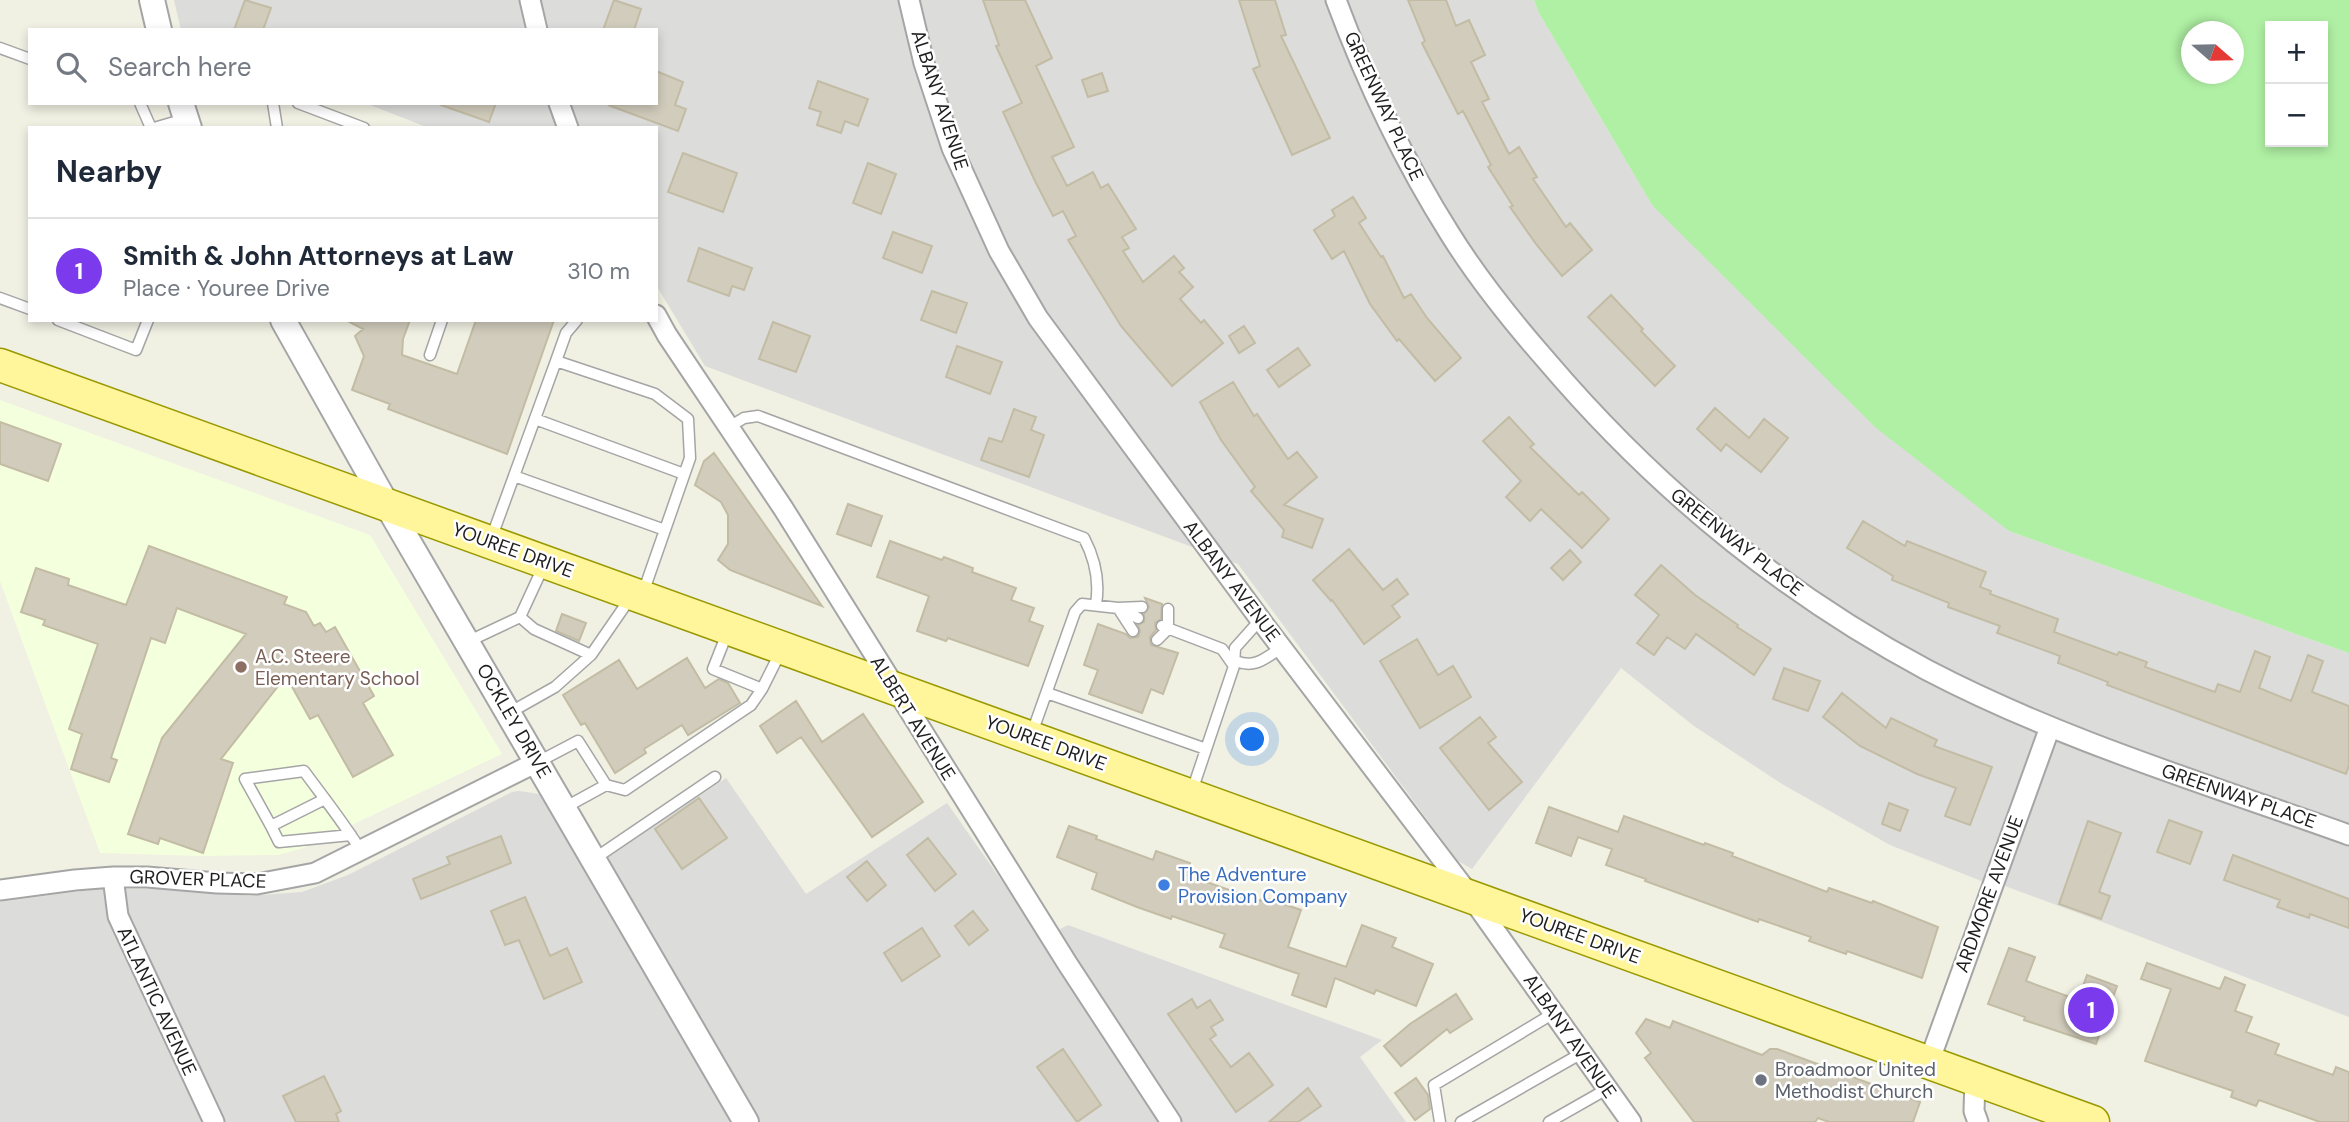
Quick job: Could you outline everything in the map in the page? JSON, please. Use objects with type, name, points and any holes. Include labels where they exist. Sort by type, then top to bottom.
[{"type":"main road","name":"YOUREE DRIVE","points":[[0,365],[2092,1122]]},
{"type":"street","points":[[152,0],[159,28]]},
{"type":"street","points":[[530,0],[537,28]]},
{"type":"street","name":"ALBANY AVENUE","points":[[909,0],[924,63],[953,148],[999,251],[1038,318],[1260,620],[1471,897],[1631,1122]]},
{"type":"street","name":"GREENWAY PLACE","points":[[1336,0],[1349,34],[1417,178],[1450,234],[1500,307],[1611,434],[1699,517],[1805,596],[1852,627],[1929,671],[2050,727],[2349,835]]},
{"type":"street","points":[[560,105],[567,126]]},
{"type":"street","name":"ALBERT AVENUE","points":[[658,318],[783,508],[1067,963],[1171,1122]]},
{"type":"street","name":"OCKLEY DRIVE","points":[[284,322],[387,505],[746,1122]]},
{"type":"street","name":"ARDMORE AVENUE","points":[[1929,1062],[2050,727]]},
{"type":"street","name":"GROVER PLACE","points":[[0,890],[113,877],[267,883],[315,873],[356,843],[537,762]]},
{"type":"street","name":"ATLANTIC AVENUE","points":[[113,877],[118,916],[214,1122]]},
{"type":"street","points":[[1975,1080],[1974,1111],[1978,1122]]},
{"type":"lane","points":[[0,48],[28,58]]},
{"type":"lane","points":[[141,105],[151,126]]},
{"type":"lane","points":[[273,105],[277,126]]},
{"type":"lane","points":[[303,105],[359,126]]},
{"type":"lane","points":[[158,126],[185,117]]},
{"type":"lane","points":[[0,298],[28,308]]},
{"type":"lane","points":[[63,322],[136,350],[147,322]]},
{"type":"lane","points":[[430,355],[442,322]]},
{"type":"lane","points":[[490,542],[566,333],[575,322]]},
{"type":"lane","points":[[509,713],[555,687],[591,655],[637,595],[665,530],[690,458],[688,419],[655,394],[556,361]]},
{"type":"lane","points":[[729,427],[744,418],[758,416],[1084,538],[1099,584],[1096,604]]},
{"type":"lane","points":[[535,419],[684,474]]},
{"type":"lane","points":[[514,476],[665,530]]},
{"type":"lane","points":[[467,642],[520,617],[546,562]]},
{"type":"lane","points":[[1031,737],[1075,612],[1083,604],[1096,604],[1118,608],[1138,618]]},
{"type":"lane","points":[[1118,608],[1143,604]]},
{"type":"lane","points":[[1118,608],[1133,631]]},
{"type":"lane","points":[[520,617],[534,629],[591,655]]},
{"type":"lane","points":[[1157,640],[1166,620],[1222,649],[1235,663],[1256,664],[1281,648]]},
{"type":"lane","points":[[1191,795],[1235,663],[1235,648],[1260,620]]},
{"type":"lane","points":[[730,628],[713,669],[762,689]]},
{"type":"lane","points":[[537,762],[578,741],[606,785],[625,790],[751,705],[762,689],[782,647]]},
{"type":"lane","points":[[1047,693],[1206,749]]},
{"type":"lane","points":[[304,771],[356,843],[279,842],[245,779],[304,771]]},
{"type":"lane","points":[[594,859],[715,777]]},
{"type":"lane","points":[[564,808],[606,785]]},
{"type":"lane","points":[[271,826],[325,799]]},
{"type":"lane","points":[[1440,1122],[1434,1085],[1554,1013]]},
{"type":"lane","points":[[1461,1122],[1581,1053]]},
{"type":"lane","points":[[1549,1122],[1607,1089]]},
{"type":"shaded area","points":[[174,0],[1534,0],[1539,13],[1652,205],[2009,531],[2349,653],[2349,1017],[2105,923],[1986,879],[1984,882],[1890,845],[1782,784],[1694,726],[1621,668],[1472,869],[1458,861],[1238,564],[705,366],[658,288],[658,126],[424,126],[370,105],[658,105],[658,28],[181,28]]},
{"type":"shaded area","name":"A.C. Steere Elementary School","points":[[0,400],[370,535],[502,754],[303,848],[279,855],[100,853],[0,581]]},
{"type":"shaded area","points":[[726,778],[806,894],[947,803],[1042,938],[1068,925],[1382,1040],[1360,1057],[1406,1122],[0,1122],[0,902],[96,889],[193,889],[249,896],[302,892],[348,875],[512,792],[519,791],[539,794],[549,805],[581,865],[613,853]]},
{"type":"green space","points":[[1534,0],[2349,0],[2349,653],[2009,531],[1876,428],[1652,205],[1539,13]]},
{"type":"building","points":[[245,0],[271,8],[264,28],[235,28]]},
{"type":"building","points":[[614,0],[641,9],[635,28],[604,28]]},
{"type":"building","points":[[983,0],[1025,0],[1052,58],[1036,66],[1074,147],[1052,157],[1067,186],[1093,172],[1101,188],[1108,184],[1136,229],[1122,237],[1129,248],[1123,251],[1143,282],[1174,256],[1184,268],[1179,272],[1193,287],[1180,299],[1201,323],[1204,320],[1223,343],[1172,386],[1121,326],[1068,240],[1076,236],[1063,211],[1053,216],[1035,181],[1003,112],[1022,103],[996,46],[999,45]]},
{"type":"building","points":[[1239,0],[1275,0],[1286,35],[1281,36],[1330,138],[1292,155],[1253,69],[1260,66]]},
{"type":"building","points":[[1408,0],[1446,0],[1456,26],[1469,20],[1485,55],[1471,62],[1489,99],[1482,102],[1509,154],[1519,147],[1537,177],[1533,179],[1566,227],[1570,223],[1592,250],[1562,276],[1510,207],[1513,206],[1488,167],[1491,165],[1463,111],[1458,114],[1422,43],[1425,41]]},
{"type":"building","points":[[658,72],[683,82],[675,105],[686,109],[678,131],[608,105],[658,105]]},
{"type":"building","points":[[1102,73],[1108,91],[1088,97],[1082,80]]},
{"type":"building","points":[[818,81],[868,99],[858,126],[845,121],[841,133],[817,125],[821,112],[809,108]]},
{"type":"building","points":[[441,105],[495,105],[489,122]]},
{"type":"building","points":[[683,153],[737,173],[723,212],[668,192]]},
{"type":"building","points":[[868,163],[896,174],[881,214],[853,203]]},
{"type":"building","points":[[1353,197],[1366,218],[1359,223],[1381,257],[1383,256],[1404,298],[1411,294],[1427,318],[1461,358],[1435,381],[1399,339],[1397,341],[1370,304],[1344,251],[1332,259],[1314,230],[1335,216],[1332,210]]},
{"type":"building","points":[[893,232],[932,246],[922,273],[883,258]]},
{"type":"building","points":[[699,248],[752,268],[744,290],[732,286],[729,296],[688,281]]},
{"type":"building","points":[[932,291],[967,303],[956,333],[921,320]]},
{"type":"building","points":[[1611,295],[1675,366],[1655,386],[1588,317]]},
{"type":"building","points":[[350,322],[409,322],[403,339],[402,355],[457,374],[475,322],[553,322],[507,454],[388,409],[390,404],[352,390],[364,356],[355,336],[363,329]]},
{"type":"building","points":[[773,322],[810,336],[796,372],[759,359]]},
{"type":"building","points":[[1244,326],[1255,343],[1239,353],[1229,336]]},
{"type":"building","points":[[957,346],[1002,362],[990,394],[946,377]]},
{"type":"building","points":[[1298,348],[1310,365],[1279,387],[1267,370]]},
{"type":"building","points":[[1233,382],[1254,416],[1257,414],[1288,459],[1297,452],[1317,477],[1284,505],[1323,519],[1312,548],[1282,537],[1284,530],[1251,491],[1255,487],[1221,440],[1200,402]]},
{"type":"building","points":[[1715,408],[1749,438],[1764,419],[1788,438],[1761,472],[1726,444],[1721,451],[1697,429]]},
{"type":"building","points":[[1014,409],[1036,417],[1031,430],[1044,435],[1029,477],[981,460],[989,438],[1002,442]]},
{"type":"building","points":[[1509,417],[1534,444],[1530,447],[1579,495],[1582,492],[1609,519],[1582,548],[1541,509],[1530,521],[1506,497],[1521,481],[1483,441]]},
{"type":"building","points":[[0,422],[61,444],[48,481],[0,464]]},
{"type":"building","points":[[714,453],[822,606],[730,570],[718,560],[728,544],[728,515],[721,502],[695,485],[704,461]]},
{"type":"building","points":[[848,504],[882,516],[871,546],[837,534]]},
{"type":"building","points":[[1863,521],[1905,546],[1907,541],[1986,572],[1980,587],[1991,591],[1990,594],[2058,619],[2054,632],[2117,655],[2119,652],[2147,662],[2145,667],[2215,692],[2218,684],[2240,692],[2255,651],[2270,657],[2259,688],[2291,701],[2308,655],[2323,661],[2312,692],[2349,706],[2349,765],[2346,774],[2107,685],[2108,682],[2058,663],[2060,656],[1997,633],[2000,626],[1948,607],[1949,603],[1892,580],[1893,576],[1847,548]]},
{"type":"building","points":[[890,541],[942,560],[944,557],[973,568],[972,572],[1016,588],[1011,600],[1034,608],[1029,621],[1043,626],[1028,666],[948,638],[946,641],[917,631],[929,596],[877,577]]},
{"type":"building","points":[[149,546],[287,597],[284,604],[306,612],[314,626],[320,623],[326,632],[335,627],[374,696],[363,703],[393,755],[353,777],[318,715],[310,719],[286,676],[221,759],[233,763],[203,853],[160,838],[158,844],[128,834],[162,738],[246,634],[177,608],[165,643],[151,638],[111,758],[117,760],[109,782],[71,769],[82,734],[69,729],[98,644],[43,625],[45,620],[21,612],[36,568],[69,579],[68,585],[126,605]]},
{"type":"building","points":[[1349,549],[1383,590],[1397,579],[1408,594],[1392,606],[1400,617],[1364,644],[1332,600],[1313,580]]},
{"type":"building","points":[[1570,550],[1581,562],[1563,580],[1551,568]]},
{"type":"building","points":[[1661,565],[1695,595],[1771,649],[1754,675],[1696,634],[1685,649],[1667,637],[1654,655],[1637,643],[1659,615],[1635,595]]},
{"type":"building","points":[[1145,598],[1162,604],[1161,619],[1155,623],[1156,630],[1150,637],[1151,645],[1178,653],[1163,694],[1151,689],[1142,713],[1089,694],[1098,670],[1084,665],[1098,624],[1130,638],[1138,637],[1138,625],[1144,622],[1144,614],[1149,607]]},
{"type":"building","points":[[562,614],[586,623],[579,641],[556,631]]},
{"type":"building","points":[[1417,639],[1438,675],[1453,666],[1471,697],[1420,728],[1380,661]]},
{"type":"building","points":[[687,658],[705,688],[719,679],[728,683],[740,703],[688,735],[682,725],[644,749],[646,753],[615,773],[585,723],[581,725],[563,695],[619,660],[637,689]]},
{"type":"building","points":[[1784,668],[1820,681],[1808,711],[1773,699]]},
{"type":"building","points":[[1842,693],[1886,728],[1891,718],[1937,740],[1934,746],[1992,767],[1970,825],[1945,816],[1956,788],[1917,774],[1860,746],[1823,717]]},
{"type":"building","points":[[796,701],[822,742],[863,714],[923,802],[872,837],[801,737],[777,753],[760,726]]},
{"type":"building","points":[[1480,717],[1496,737],[1488,743],[1522,782],[1489,810],[1440,748]]},
{"type":"building","points":[[699,798],[727,838],[682,869],[655,829]]},
{"type":"building","points":[[1889,803],[1908,810],[1900,831],[1882,824]]},
{"type":"building","points":[[1549,807],[1618,832],[1624,816],[1733,853],[1732,856],[1827,892],[1829,888],[1872,903],[1873,901],[1938,927],[1922,978],[1847,951],[1846,954],[1809,941],[1811,937],[1759,919],[1758,922],[1645,881],[1646,879],[1606,865],[1612,849],[1578,837],[1571,856],[1536,843]]},
{"type":"building","points":[[2169,820],[2202,832],[2190,864],[2157,852]]},
{"type":"building","points":[[2088,821],[2121,833],[2099,892],[2110,896],[2101,919],[2059,904]]},
{"type":"building","points":[[1069,826],[1153,860],[1156,851],[1190,863],[1186,875],[1261,901],[1262,897],[1301,910],[1288,947],[1346,967],[1362,925],[1396,938],[1392,947],[1433,964],[1416,1006],[1376,990],[1374,994],[1335,978],[1326,1007],[1292,995],[1299,974],[1220,947],[1225,934],[1172,916],[1171,919],[1092,889],[1097,873],[1057,857]]},
{"type":"building","points":[[501,836],[511,863],[421,899],[413,879],[450,864],[447,857]]},
{"type":"building","points":[[928,838],[956,874],[935,891],[907,855]]},
{"type":"building","points":[[2233,855],[2349,899],[2349,928],[2310,914],[2309,918],[2277,907],[2280,900],[2224,880]]},
{"type":"building","points":[[867,861],[886,885],[867,901],[847,877]]},
{"type":"building","points":[[525,897],[550,956],[567,948],[582,982],[544,999],[519,940],[505,945],[491,911]]},
{"type":"building","points":[[973,911],[988,930],[969,945],[955,926]]},
{"type":"building","points":[[922,928],[940,956],[902,981],[884,953]]},
{"type":"building","points":[[2009,948],[2035,957],[2026,981],[2078,1000],[2087,975],[2117,986],[2096,1044],[2024,1020],[2025,1017],[1988,1004]]},
{"type":"building","points":[[2147,963],[2220,989],[2225,977],[2245,985],[2235,1011],[2252,1017],[2246,1032],[2279,1044],[2275,1054],[2333,1075],[2336,1067],[2349,1072],[2349,1122],[2320,1122],[2259,1100],[2256,1106],[2231,1097],[2233,1091],[2145,1061],[2171,989],[2141,979]]},
{"type":"building","points":[[1456,994],[1472,1019],[1450,1033],[1447,1029],[1401,1066],[1384,1046],[1410,1024]]},
{"type":"building","points":[[1192,999],[1197,1008],[1210,1000],[1223,1020],[1211,1027],[1216,1035],[1210,1039],[1231,1067],[1249,1053],[1273,1085],[1236,1112],[1168,1014]]},
{"type":"building","name":"Broadmoor United Methodist Church","points":[[1646,1019],[1670,1028],[1673,1021],[1762,1055],[1770,1049],[1777,1049],[1920,1102],[1913,1122],[1829,1122],[1818,1118],[1815,1122],[1694,1122],[1645,1058],[1651,1053],[1636,1033]]},
{"type":"building","points":[[1063,1049],[1101,1105],[1077,1122],[1037,1067]]},
{"type":"building","points":[[324,1076],[341,1111],[336,1114],[339,1122],[296,1122],[283,1096]]},
{"type":"building","points":[[1416,1078],[1428,1095],[1430,1109],[1415,1120],[1395,1093]]},
{"type":"building","points":[[1308,1088],[1321,1106],[1298,1122],[1269,1122]]},
{"type":"place","name":"A.C. Steere Elementary School","points":[[241,667]]},
{"type":"place","name":"The Adventure Provision Company","points":[[1164,885]]},
{"type":"place","name":"Smith & John Attorneys at Law","points":[[2091,1010]]},
{"type":"place","name":"Broadmoor United Methodist Church","points":[[1761,1080]]}]
